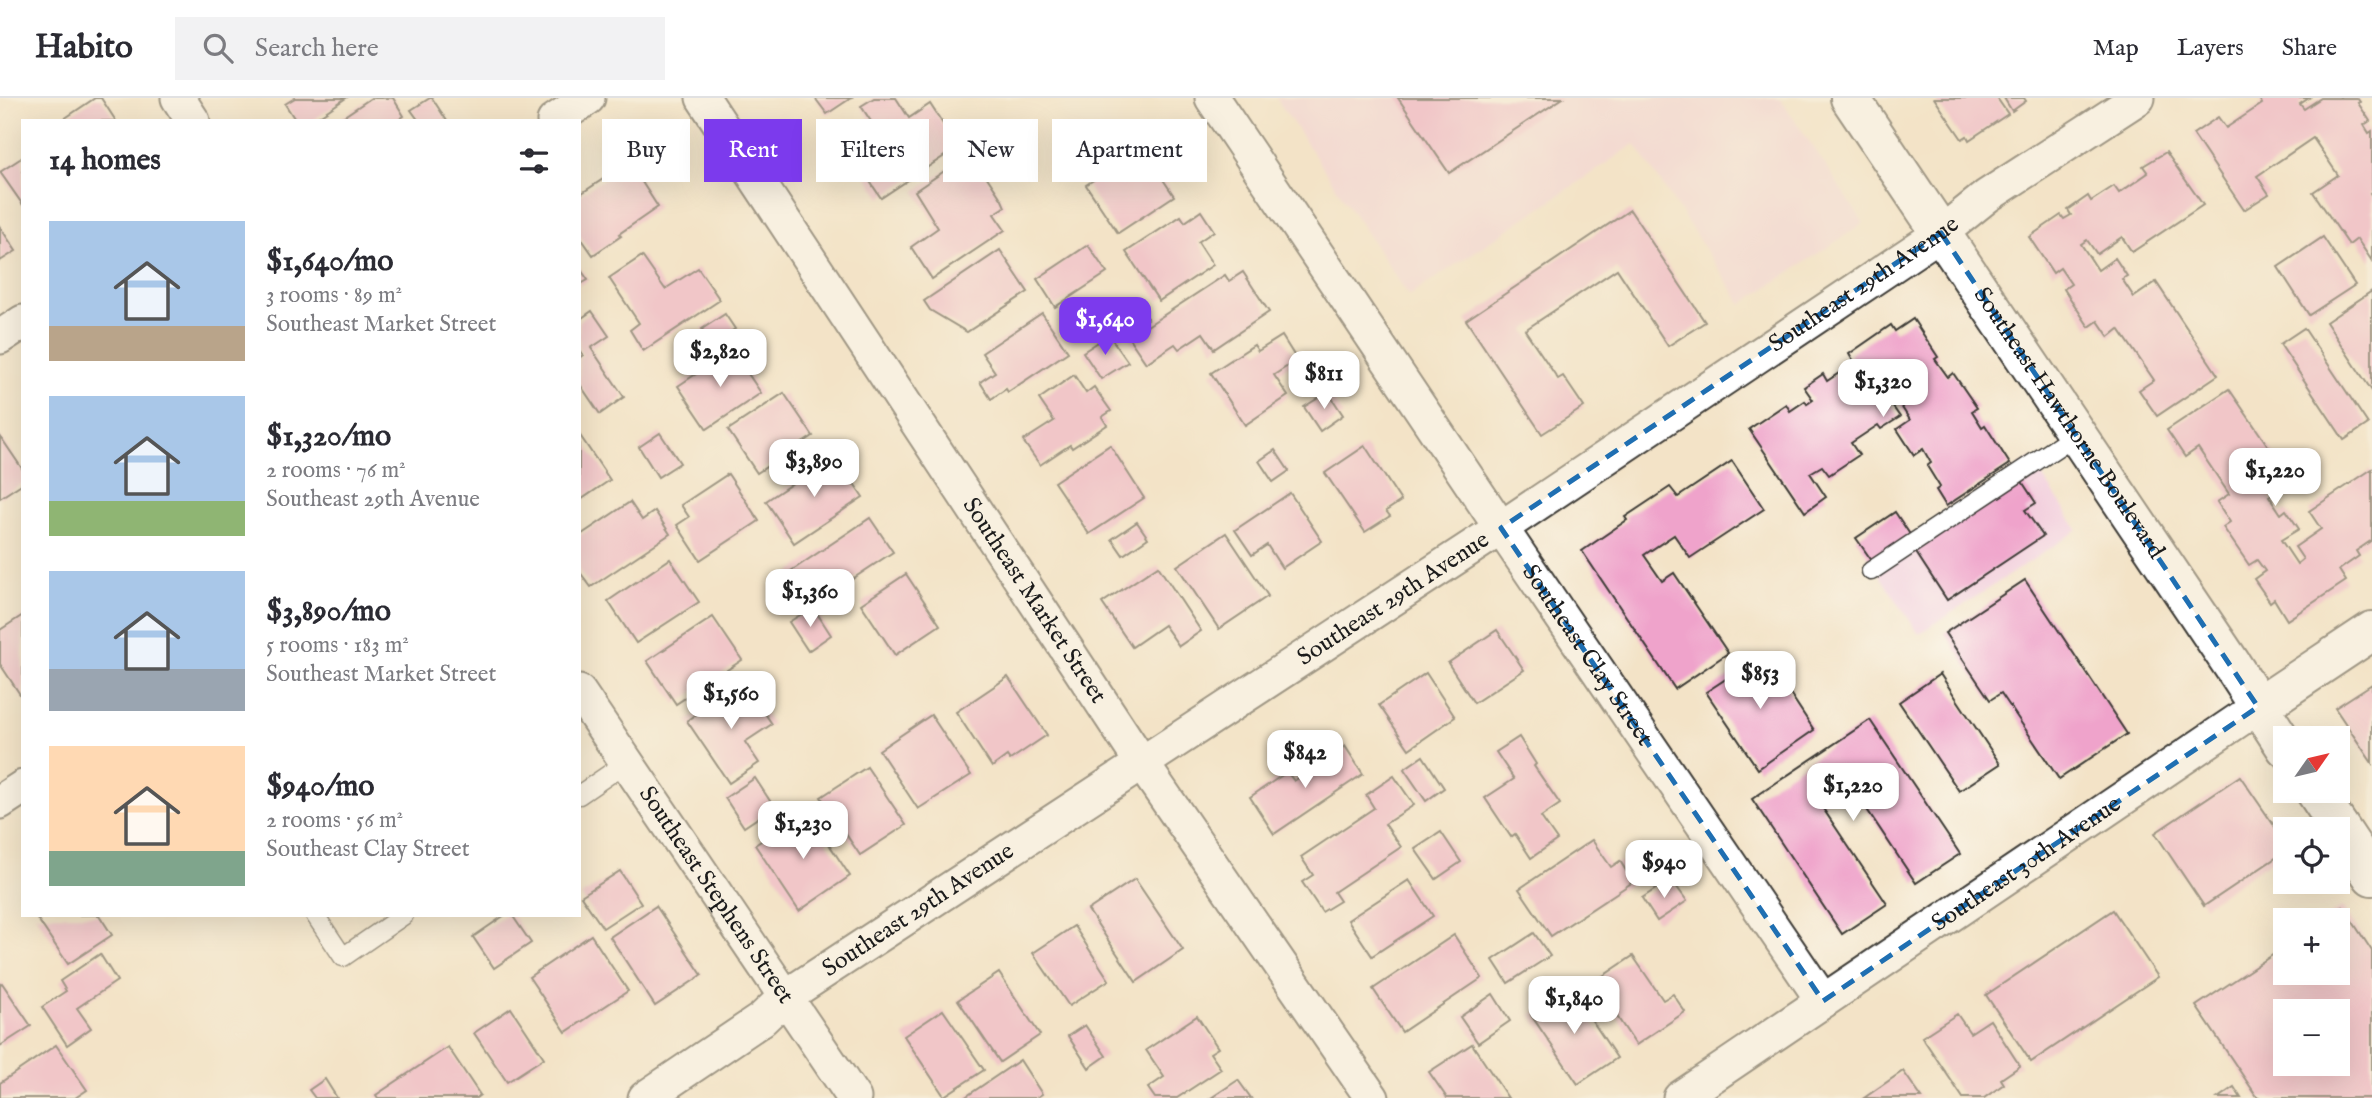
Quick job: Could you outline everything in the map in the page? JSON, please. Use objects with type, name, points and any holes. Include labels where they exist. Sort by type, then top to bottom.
[{"type":"main road","name":"Southeast Hawthorne Boulevard","points":[[1850,98],[2273,729]]},
{"type":"main road","name":"Southeast 30th Avenue","points":[[2258,707],[2372,631]]},
{"type":"main road","points":[[2323,803],[2372,876]]},
{"type":"street","points":[[178,98],[193,119]]},
{"type":"street","points":[[557,119],[588,98]]},
{"type":"street","name":"Southeast Market Street","points":[[703,98],[1141,762],[1372,1098]]},
{"type":"street","name":"Southeast Clay Street","points":[[1212,98],[1500,528],[1823,1001]]},
{"type":"street","name":"Southeast 29th Avenue","points":[[645,1098],[762,1019],[785,997],[1500,528],[1941,233],[1994,192],[2138,98]]},
{"type":"street","points":[[0,337],[21,323]]},
{"type":"street","name":"Southeast Stephens Street","points":[[581,695],[854,1098]]},
{"type":"street","name":"Southeast 30th Avenue","points":[[1680,1098],[2258,707]]},
{"type":"street","points":[[0,802],[21,788]]},
{"type":"lane","points":[[1871,571],[2077,434]]},
{"type":"lane","points":[[581,794],[627,762]]},
{"type":"lane","points":[[316,917],[343,957],[401,917]]},
{"type":"highlighted area","points":[[1941,233],[2258,707],[1823,1001],[1501,528]]},
{"type":"shaded area","points":[[1276,98],[1780,98],[1864,223],[1742,304],[1635,144],[1409,296]]},
{"type":"shaded area","points":[[2031,459],[2078,530],[1919,634],[1873,565]]},
{"type":"building","points":[[95,98],[101,98],[115,119],[64,119]]},
{"type":"building","points":[[295,98],[346,98],[315,119],[295,119],[285,104]]},
{"type":"building","points":[[371,98],[393,98],[404,116],[400,119],[340,119]]},
{"type":"building","points":[[432,98],[446,119],[418,119],[411,110]]},
{"type":"building","points":[[815,98],[851,98],[827,114]]},
{"type":"building","points":[[874,98],[896,98],[909,118],[930,104],[943,124],[943,157],[929,166],[929,119],[869,119],[861,106]]},
{"type":"building","points":[[1398,98],[1563,98],[1449,173]]},
{"type":"building","points":[[1934,98],[1997,98],[2008,114],[1969,140],[1967,136],[1962,139]]},
{"type":"building","points":[[2004,98],[2024,98],[2026,101],[2012,111]]},
{"type":"building","points":[[2259,98],[2309,98],[2300,104],[2304,109],[2321,98],[2357,98],[2360,102],[2358,103],[2370,121],[2364,125],[2369,133],[2372,131],[2372,261],[2357,239],[2349,245],[2313,192],[2338,175],[2313,138],[2257,176],[2269,194],[2244,210],[2193,134],[2218,117],[2226,128],[2262,104]]},
{"type":"building","points":[[2166,152],[2203,205],[2132,252],[2122,237],[2097,254],[2087,240],[2081,244],[2098,270],[2115,258],[2127,276],[2122,279],[2134,297],[2156,282],[2218,375],[2157,416],[2139,390],[2154,380],[2119,329],[2109,337],[2098,321],[2089,327],[2064,289],[2071,284],[2060,268],[2053,273],[2029,237],[2061,215],[2064,219],[2071,215],[2068,210],[2088,196],[2091,201],[2114,186],[2119,193],[2148,173],[2143,166]]},
{"type":"building","points":[[21,158],[21,202],[0,172]]},
{"type":"building","points":[[943,172],[943,182],[990,182],[1005,207],[994,214],[1005,230],[932,279],[911,247],[938,228],[915,191]]},
{"type":"building","points":[[602,180],[602,182],[642,182],[658,207],[593,255],[581,238],[581,194]]},
{"type":"building","points":[[870,182],[905,182],[881,198]]},
{"type":"building","points":[[1091,182],[1165,182],[1174,196],[1118,233],[1086,185]]},
{"type":"building","points":[[1630,210],[1705,322],[1668,346],[1617,269],[1525,330],[1558,379],[1563,376],[1584,407],[1542,434],[1466,320]]},
{"type":"building","points":[[1201,211],[1214,231],[1198,242],[1213,265],[1159,301],[1126,252],[1181,216],[1185,222]]},
{"type":"building","points":[[0,227],[16,251],[0,261]]},
{"type":"building","points":[[2323,237],[2355,285],[2309,315],[2278,267]]},
{"type":"building","points":[[1088,245],[1107,273],[1055,307],[1037,279]]},
{"type":"building","points":[[1000,250],[1028,292],[967,332],[930,310],[924,301]]},
{"type":"building","points":[[642,256],[665,289],[698,268],[720,300],[643,351],[630,330],[639,323],[609,278]]},
{"type":"building","points":[[581,270],[588,280],[581,284]]},
{"type":"building","points":[[1243,272],[1269,312],[1214,349],[1203,333],[1179,349],[1175,344],[1146,363],[1129,338],[1225,275],[1229,281]]},
{"type":"building","points":[[2372,291],[2372,391],[2326,322]]},
{"type":"building","points":[[1133,298],[1148,319],[1120,338],[1106,316]]},
{"type":"building","points":[[592,311],[609,336],[591,348],[624,397],[600,414],[581,386],[581,319]]},
{"type":"building","points":[[1042,313],[1068,352],[1008,392],[1006,389],[991,399],[980,382],[995,372],[982,353]]},
{"type":"building","points":[[725,314],[735,329],[711,344],[702,329]]},
{"type":"building","points":[[1913,319],[1938,357],[1935,359],[1948,377],[1953,373],[1977,408],[1972,411],[1982,427],[1985,425],[2010,464],[1946,506],[1936,490],[1940,487],[1927,466],[1931,463],[1923,449],[1914,455],[1897,429],[1910,420],[1886,383],[1879,387],[1900,417],[1881,429],[1878,425],[1851,443],[1859,455],[1829,475],[1822,466],[1810,473],[1826,497],[1805,512],[1749,429],[1786,404],[1790,411],[1805,401],[1807,404],[1813,400],[1804,387],[1823,374],[1827,381],[1853,361],[1849,354],[1891,325],[1895,331]]},
{"type":"building","points":[[2304,328],[2368,424],[2344,440],[2280,344]]},
{"type":"building","points":[[1109,335],[1128,362],[1101,379],[1083,352]]},
{"type":"building","points":[[1282,336],[1297,360],[1274,375],[1288,396],[1245,425],[1211,373],[1254,345],[1258,351]]},
{"type":"building","points":[[732,350],[761,393],[707,429],[678,386]]},
{"type":"building","points":[[1074,375],[1086,393],[1094,387],[1111,411],[1102,417],[1107,425],[1040,465],[1023,441],[1054,421],[1039,399]]},
{"type":"building","points":[[2229,389],[2292,481],[2269,496],[2281,514],[2286,510],[2299,529],[2281,540],[2297,564],[2303,559],[2295,547],[2321,529],[2309,511],[2372,469],[2372,540],[2356,551],[2359,556],[2339,570],[2346,581],[2287,620],[2274,599],[2270,602],[2254,579],[2265,571],[2257,560],[2249,565],[2223,527],[2230,522],[2217,502],[2229,494],[2198,448],[2185,457],[2167,430]]},
{"type":"building","points":[[1328,392],[1343,415],[1320,431],[1304,407]]},
{"type":"building","points":[[784,393],[813,436],[757,473],[728,430]]},
{"type":"building","points":[[660,433],[680,463],[658,477],[639,447]]},
{"type":"building","points":[[0,436],[21,467],[21,484],[0,498]]},
{"type":"building","points":[[581,437],[610,480],[581,500]]},
{"type":"building","points":[[1110,445],[1144,498],[1089,534],[1054,482]]},
{"type":"building","points":[[1365,446],[1401,501],[1386,511],[1390,516],[1365,532],[1325,473]]},
{"type":"building","points":[[1275,450],[1289,471],[1273,482],[1259,461]]},
{"type":"building","points":[[835,455],[863,497],[794,543],[766,501]]},
{"type":"building","points":[[1732,461],[1764,509],[1690,558],[1674,535],[1644,555],[1662,581],[1674,573],[1728,653],[1675,689],[1582,551],[1627,520],[1625,517],[1670,487],[1678,497]]},
{"type":"building","points":[[728,474],[759,521],[700,560],[677,525],[689,517],[681,505]]},
{"type":"building","points":[[2021,480],[2036,503],[2025,510],[2043,536],[1947,600],[1915,551]]},
{"type":"building","points":[[1290,493],[1322,541],[1282,568],[1267,545],[1252,555],[1235,530]]},
{"type":"building","points":[[630,502],[642,520],[655,511],[670,534],[591,587],[581,574],[581,535]]},
{"type":"building","points":[[1895,512],[1911,536],[1872,561],[1856,538]]},
{"type":"building","points":[[870,518],[893,552],[813,605],[791,571]]},
{"type":"building","points":[[1137,522],[1148,538],[1123,555],[1112,539]]},
{"type":"building","points":[[1226,533],[1268,596],[1219,629],[1177,566]]},
{"type":"building","points":[[670,559],[699,602],[636,643],[608,601]]},
{"type":"building","points":[[1158,566],[1201,631],[1179,646],[1164,625],[1132,647],[1102,603]]},
{"type":"building","points":[[906,574],[940,625],[895,655],[861,604]]},
{"type":"building","points":[[2025,580],[2127,734],[2059,779],[2001,693],[1990,700],[1945,633]]},
{"type":"building","points":[[813,607],[831,635],[808,651],[789,622]]},
{"type":"building","points":[[21,616],[21,696],[0,664],[0,630]]},
{"type":"building","points":[[713,617],[742,660],[676,704],[647,661]]},
{"type":"building","points":[[1497,630],[1524,670],[1474,703],[1448,663]]},
{"type":"building","points":[[1764,654],[1814,730],[1758,769],[1706,692]]},
{"type":"building","points":[[1426,673],[1455,717],[1409,749],[1379,705]]},
{"type":"building","points":[[1940,674],[2000,764],[1959,791],[1899,702]]},
{"type":"building","points":[[1008,677],[1047,735],[1010,760],[1007,756],[992,767],[956,712]]},
{"type":"building","points":[[744,682],[772,724],[745,742],[759,763],[729,783],[687,721]]},
{"type":"building","points":[[2372,684],[2372,763],[2350,730],[2350,726],[2347,726],[2335,708]]},
{"type":"building","points":[[931,715],[971,775],[918,809],[879,750]]},
{"type":"building","points":[[1870,720],[1960,854],[1916,883],[1850,784],[1820,804],[1887,904],[1842,934],[1752,799]]},
{"type":"building","points":[[1519,737],[1536,764],[1534,766],[1560,804],[1541,817],[1557,840],[1531,858],[1515,834],[1511,837],[1485,798],[1514,779],[1496,752]]},
{"type":"building","points":[[1345,746],[1363,774],[1274,834],[1250,797],[1287,772],[1294,781]]},
{"type":"building","points":[[1423,756],[1444,788],[1426,801],[1404,769]]},
{"type":"building","points":[[867,767],[906,825],[860,855],[821,797]]},
{"type":"building","points":[[1394,776],[1414,805],[1385,824],[1401,847],[1334,892],[1340,901],[1322,912],[1302,882],[1313,875],[1301,857],[1374,808],[1366,795]]},
{"type":"building","points":[[2240,776],[2273,824],[2273,860],[2204,906],[2155,833]]},
{"type":"building","points":[[755,778],[774,807],[744,827],[725,798]]},
{"type":"building","points":[[807,811],[850,876],[799,911],[755,845]]},
{"type":"building","points":[[1441,832],[1461,862],[1436,879],[1415,849]]},
{"type":"building","points":[[1592,840],[1611,867],[1620,861],[1633,882],[1551,936],[1519,889]]},
{"type":"building","points":[[620,871],[641,903],[603,928],[581,896]]},
{"type":"building","points":[[1135,879],[1183,950],[1136,982],[1088,910]]},
{"type":"building","points":[[1671,879],[1687,901],[1657,921],[1642,898]]},
{"type":"building","points":[[1409,880],[1433,916],[1372,956],[1348,920]]},
{"type":"building","points":[[656,906],[702,975],[655,1006],[610,937]]},
{"type":"building","points":[[2113,910],[2158,977],[2031,1062],[1986,995]]},
{"type":"building","points":[[36,917],[100,917],[112,935],[68,964]]},
{"type":"building","points":[[502,917],[513,917],[531,943],[494,968],[473,937]]},
{"type":"building","points":[[2350,918],[2372,951],[2372,1098],[2258,1098],[2196,1006],[2273,955],[2273,985],[2350,985]]},
{"type":"building","points":[[1074,926],[1109,980],[1069,1006],[1033,953]]},
{"type":"building","points":[[1534,933],[1550,956],[1508,983],[1493,960]]},
{"type":"building","points":[[591,935],[628,991],[566,1032],[529,977]]},
{"type":"building","points":[[1454,935],[1482,978],[1402,1032],[1373,989]]},
{"type":"building","points":[[100,954],[117,981],[77,1008],[91,1028],[67,1045],[42,1007],[66,991],[60,981]]},
{"type":"building","points":[[1633,956],[1663,1000],[1673,994],[1685,1012],[1636,1045],[1594,982]]},
{"type":"building","points":[[999,973],[1040,1035],[1000,1062],[958,1000]]},
{"type":"building","points":[[2,983],[31,1026],[0,1046],[0,984]]},
{"type":"building","points":[[1571,989],[1617,1058],[1578,1084],[1531,1015]]},
{"type":"building","points":[[1493,994],[1510,1021],[1478,1043],[1460,1017]]},
{"type":"building","points":[[511,1008],[544,1058],[507,1082],[474,1033]]},
{"type":"building","points":[[943,1010],[984,1070],[944,1096],[904,1036]]},
{"type":"building","points":[[1957,1014],[1970,1033],[1990,1020],[2020,1066],[2001,1079],[2004,1084],[1984,1098],[1963,1098],[1922,1037]]},
{"type":"building","points":[[1197,1016],[1218,1048],[1210,1053],[1221,1069],[1177,1098],[1155,1098],[1148,1088],[1164,1077],[1146,1050]]},
{"type":"building","points":[[1085,1025],[1106,1056],[1089,1068],[1068,1036]]},
{"type":"building","points":[[1472,1044],[1508,1098],[1447,1098],[1429,1072]]},
{"type":"building","points":[[56,1045],[87,1090],[75,1098],[0,1098],[0,1083]]},
{"type":"building","points":[[448,1047],[480,1095],[476,1098],[378,1098],[376,1095]]},
{"type":"building","points":[[1020,1060],[1042,1094],[1036,1098],[964,1098]]},
{"type":"building","points":[[1903,1071],[1922,1098],[1864,1098]]},
{"type":"building","points":[[325,1079],[337,1098],[315,1098],[309,1090]]},
{"type":"building","points":[[1238,1080],[1251,1098],[1211,1098]]},
{"type":"building","points":[[2234,1087],[2241,1098],[2218,1098]]}]
